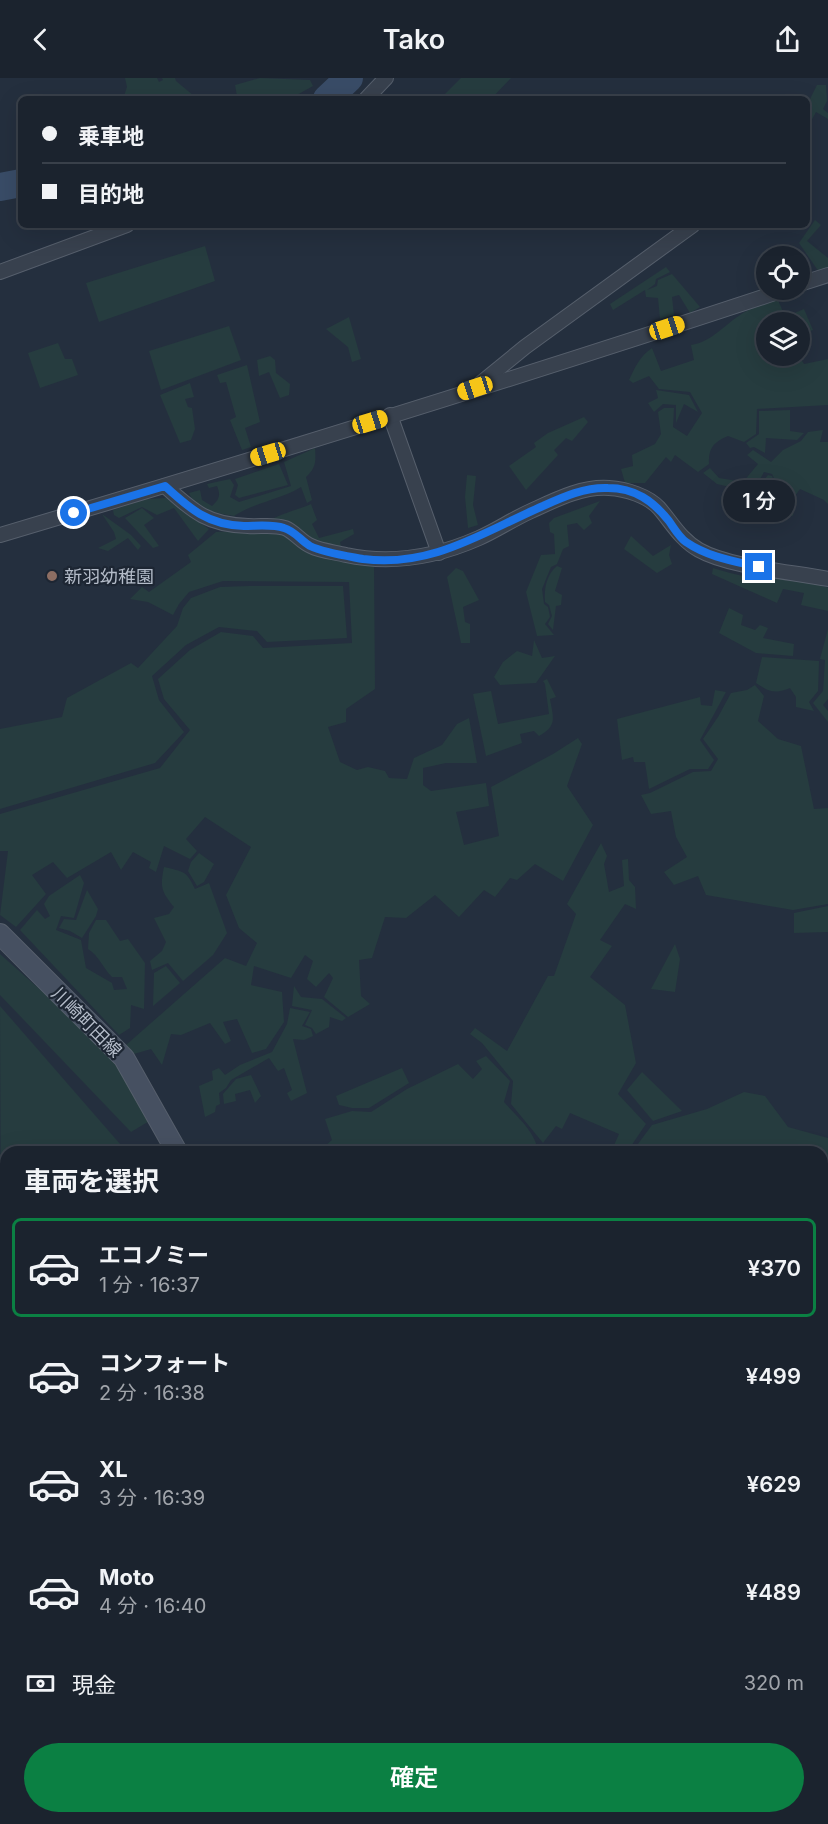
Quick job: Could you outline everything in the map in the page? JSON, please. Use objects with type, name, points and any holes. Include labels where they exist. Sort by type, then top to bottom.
[{"type":"main road","name":"川崎町田線","points":[[0,934],[124,1058],[174,1146]]},
{"type":"street","points":[[369,96],[386,78]]},
{"type":"street","points":[[0,272],[119,228]]},
{"type":"street","points":[[475,388],[525,347],[689,228]]},
{"type":"street","points":[[810,281],[828,275]]},
{"type":"street","points":[[0,535],[165,486],[756,299]]},
{"type":"street","points":[[390,415],[439,553]]},
{"type":"street","points":[[165,486],[199,515],[208,519],[235,526],[283,527],[295,533],[309,546],[363,559],[387,561],[409,560],[439,553],[479,538],[514,519],[584,490],[609,488],[637,494],[657,506],[683,540],[701,551],[725,560],[828,579]]},
{"type":"green space","points":[[125,78],[157,78],[159,82],[163,80],[162,78],[175,78],[194,96],[124,96],[127,87]]},
{"type":"green space","points":[[260,78],[310,80],[313,86],[295,96],[237,96],[235,85]]},
{"type":"green space","points":[[461,78],[511,78],[494,96],[443,96]]},
{"type":"green space","points":[[817,85],[826,85],[827,101],[823,109],[828,113],[828,119],[816,112],[810,123],[810,99]]},
{"type":"green space","points":[[815,220],[821,225],[807,241],[828,258],[828,268],[819,272],[810,259],[810,246],[801,246],[799,243]]},
{"type":"green space","points":[[205,246],[215,281],[99,322],[86,283]]},
{"type":"green space","points":[[666,267],[670,272],[656,279],[655,284],[647,290],[657,286],[658,280],[672,274],[700,307],[690,313],[679,295],[672,297],[674,315],[660,319],[658,298],[646,297],[645,290],[613,310],[610,304]]},
{"type":"green space","points":[[778,300],[783,312],[756,312],[756,366],[810,366],[810,363],[828,359],[828,405],[757,409],[756,434],[744,442],[728,436],[719,441],[711,450],[709,464],[698,472],[675,455],[671,462],[666,457],[645,483],[625,483],[621,469],[633,466],[632,455],[655,444],[661,434],[658,412],[664,408],[674,408],[673,427],[687,436],[702,413],[690,392],[659,389],[649,376],[633,383],[629,380],[641,358],[652,348],[661,371],[694,360],[691,345],[712,336],[736,317]]},
{"type":"green space","points":[[349,317],[361,359],[352,362],[348,347],[326,329]]},
{"type":"green space","points":[[229,326],[241,360],[161,390],[149,351]]},
{"type":"green space","points":[[58,343],[65,359],[72,359],[78,375],[40,388],[28,353]]},
{"type":"green space","points":[[270,356],[275,360],[276,373],[290,384],[289,395],[280,398],[269,372],[259,376],[257,360]]},
{"type":"green space","points":[[247,365],[260,422],[245,428],[251,447],[242,450],[230,420],[236,417],[226,382],[220,383],[217,375]]},
{"type":"green space","points":[[190,383],[194,397],[185,399],[188,407],[192,408],[195,429],[191,440],[180,443],[160,395]]},
{"type":"green space","points":[[656,390],[689,395],[698,412],[684,404],[676,423],[676,405],[663,404],[654,412],[648,403],[658,398]]},
{"type":"green space","points":[[790,410],[790,431],[804,433],[797,440],[766,438],[765,453],[754,447],[750,448],[746,443],[759,434],[759,411]]},
{"type":"green space","points":[[584,417],[588,422],[572,441],[566,438],[554,450],[558,455],[526,490],[509,466],[536,447],[534,443],[548,433]]},
{"type":"green space","points":[[823,430],[820,442],[828,442],[828,504],[800,489],[795,496],[793,516],[790,515],[790,491],[778,486],[772,474],[764,472],[758,483],[752,487],[734,488],[717,484],[703,473],[710,468],[719,478],[743,482],[758,464],[747,455],[753,450],[771,462],[783,450],[801,441],[808,432]]},
{"type":"green space","points":[[315,448],[315,464],[306,477],[312,500],[307,503],[301,487],[250,507],[234,516],[201,507],[189,493],[200,490],[202,500],[212,506],[218,499],[219,492],[217,486],[209,488],[207,484],[230,479],[234,485],[230,497],[239,502],[291,486],[284,462]]},
{"type":"green space","points":[[279,464],[288,485],[239,498],[235,495],[238,485],[235,479]]},
{"type":"green space","points":[[467,475],[476,476],[473,505],[478,525],[468,528],[465,497]]},
{"type":"green space","points":[[768,475],[772,476],[777,488],[787,493],[788,507],[763,501],[765,493],[756,490]]},
{"type":"green space","points":[[166,498],[209,529],[198,541],[174,508],[157,515],[142,507],[119,518],[114,515],[113,510],[146,499]]},
{"type":"green space","points":[[600,501],[589,516],[592,523],[584,530],[577,523],[567,525],[569,546],[563,549],[557,564],[551,567],[542,589],[544,604],[548,607],[550,617],[545,624],[554,635],[537,636],[526,592],[541,555],[555,554],[554,534],[550,532],[549,523],[554,518]]},
{"type":"green space","points":[[311,504],[317,520],[312,524],[319,538],[353,529],[354,534],[340,542],[341,547],[320,545],[269,521]]},
{"type":"green space","points":[[142,508],[154,518],[144,525],[159,546],[153,548],[125,518]]},
{"type":"green space","points":[[102,514],[131,535],[141,546],[138,550],[128,538],[108,551],[98,548],[116,539]]},
{"type":"green space","points":[[282,531],[374,565],[375,689],[346,709],[346,722],[328,727],[340,762],[357,770],[368,767],[385,771],[389,778],[407,779],[414,758],[442,745],[457,724],[469,718],[477,763],[446,763],[423,768],[423,785],[431,791],[486,783],[489,806],[456,812],[464,845],[499,836],[491,787],[578,738],[582,744],[567,786],[593,825],[563,881],[535,864],[517,880],[510,878],[495,897],[484,890],[459,917],[435,895],[406,918],[385,917],[372,958],[359,960],[361,996],[370,1004],[348,1017],[324,997],[333,978],[329,973],[316,987],[307,979],[313,961],[305,955],[291,978],[254,966],[251,985],[282,992],[284,1022],[266,1049],[252,1053],[237,1019],[223,1022],[231,1041],[225,1044],[210,1023],[181,1035],[171,1034],[162,1065],[151,1049],[134,1054],[126,1045],[225,958],[246,966],[257,943],[239,928],[226,895],[251,847],[205,817],[186,839],[197,851],[190,859],[164,846],[156,872],[149,868],[151,862],[133,852],[121,870],[111,852],[67,878],[53,862],[32,875],[46,894],[16,927],[0,915],[8,851],[0,851],[0,814],[160,768],[190,730],[164,699],[158,679],[190,650],[221,632],[253,636],[263,648],[352,643],[349,582],[223,581],[189,592],[173,615],[148,602],[130,599],[142,587],[149,592],[191,562],[188,555],[216,532]]},
{"type":"green space","points":[[631,536],[653,556],[671,545],[669,555],[672,564],[657,573],[624,549]]},
{"type":"green space","points":[[557,566],[562,568],[555,591],[562,595],[561,605],[556,606],[553,630],[548,624],[552,616],[549,605],[545,602],[545,592],[546,582]]},
{"type":"green space","points":[[456,568],[463,571],[479,600],[463,607],[465,622],[470,624],[470,643],[461,643],[447,577]]},
{"type":"green space","points":[[713,568],[753,578],[775,575],[826,587],[828,588],[828,611],[801,605],[804,593],[783,589],[777,603],[712,574]]},
{"type":"green space","points":[[343,586],[347,638],[267,642],[257,631],[219,627],[186,645],[152,676],[159,700],[184,732],[155,763],[0,809],[0,729],[62,717],[67,698],[131,663],[138,668],[177,626],[183,608],[191,598],[220,587]]},
{"type":"green space","points":[[729,608],[743,615],[741,625],[755,630],[760,625],[768,628],[763,638],[794,644],[793,656],[756,653],[719,633]]},
{"type":"green space","points":[[828,629],[828,699],[823,705],[828,711],[828,722],[813,703],[823,691],[825,660],[820,659]]},
{"type":"green space","points":[[534,640],[542,658],[555,656],[536,683],[500,685],[494,677],[503,662],[517,651],[532,656]]},
{"type":"green space","points":[[762,657],[819,661],[818,691],[809,702],[814,711],[796,707],[796,697],[790,688],[773,691],[756,683]]},
{"type":"green space","points":[[547,679],[556,697],[550,699],[553,720],[549,729],[539,736],[534,731],[520,734],[522,743],[486,756],[473,694],[491,691],[498,724],[549,714],[543,681]]},
{"type":"green space","points":[[755,685],[764,696],[758,721],[778,739],[801,746],[814,809],[828,808],[828,904],[793,910],[706,895],[698,876],[674,885],[664,872],[687,857],[676,837],[671,811],[651,814],[641,795],[650,793],[693,772],[711,771],[718,759],[703,739],[731,693],[747,690]]},
{"type":"green space","points":[[715,690],[726,692],[700,740],[714,760],[708,769],[690,769],[649,789],[645,762],[634,762],[633,757],[622,760],[617,719],[700,697],[701,705],[712,706]]},
{"type":"green space","points":[[601,843],[607,856],[604,864],[609,892],[624,886],[622,860],[628,859],[629,880],[635,887],[636,909],[625,904],[600,940],[612,946],[590,977],[625,1005],[636,1063],[618,1094],[646,1124],[631,1146],[614,1146],[619,1134],[570,1113],[562,1129],[556,1126],[543,1143],[511,1104],[513,1081],[482,1043],[470,1034],[475,1028],[507,1051],[548,976],[554,976],[576,914],[567,904]]},
{"type":"green space","points":[[199,853],[214,864],[204,882],[197,886],[188,871],[191,862]]},
{"type":"green space","points":[[164,867],[184,873],[195,889],[209,883],[227,933],[213,955],[183,981],[168,963],[152,970],[150,961],[162,951],[166,942],[154,918],[169,914],[174,907],[166,897],[163,888]]},
{"type":"green space","points":[[80,875],[84,883],[74,918],[61,916],[56,930],[81,940],[86,968],[112,983],[114,990],[127,989],[122,977],[112,977],[88,949],[89,933],[96,920],[106,920],[120,941],[128,939],[145,963],[144,1009],[131,1005],[130,1028],[119,1035],[20,930],[37,910],[45,919],[50,916],[44,904],[49,896]]},
{"type":"green space","points":[[87,890],[98,909],[82,938],[59,928],[64,919],[76,920]]},
{"type":"green space","points":[[828,906],[828,932],[794,933],[794,913]]},
{"type":"green space","points":[[675,944],[680,959],[675,992],[651,989]]},
{"type":"green space","points":[[0,954],[73,1019],[122,1072],[151,1120],[131,1132],[0,995]]},
{"type":"green space","points":[[166,966],[180,983],[153,1006],[154,973]]},
{"type":"green space","points":[[294,986],[301,997],[322,999],[346,1018],[342,1021],[330,1017],[329,1027],[316,1034],[312,1028],[305,1025],[312,1010],[292,1006]]},
{"type":"green space","points":[[0,1006],[122,1146],[1,1146]]},
{"type":"green space","points":[[290,1008],[310,1012],[302,1026],[311,1029],[313,1036],[304,1040],[293,1039],[307,1093],[291,1101],[287,1093],[292,1090],[284,1068],[278,1071],[269,1058],[231,1080],[219,1093],[220,1104],[216,1106],[215,1112],[205,1117],[199,1086],[213,1080],[212,1071],[219,1068],[225,1075],[240,1065],[272,1052],[287,1024]]},
{"type":"green space","points":[[486,1056],[510,1081],[504,1102],[530,1131],[536,1146],[325,1146],[332,1140],[325,1119],[352,1111],[371,1112],[407,1089],[458,1064],[473,1079],[482,1069],[476,1061]]},
{"type":"green space","points":[[402,1068],[409,1083],[369,1108],[339,1105],[336,1096]]},
{"type":"green space","points":[[642,1072],[682,1111],[653,1121],[627,1090]]},
{"type":"green space","points":[[251,1075],[261,1096],[255,1103],[250,1090],[235,1094],[236,1101],[224,1104],[223,1094],[236,1079]]},
{"type":"green space","points":[[744,1092],[765,1096],[788,1127],[828,1138],[828,1146],[636,1146],[652,1125],[707,1109]]},
{"type":"waterway","points":[[330,96],[349,78]]},
{"type":"waterway","points":[[0,187],[18,184]]},
{"type":"place","name":"新羽幼稚園","points":[[52,576]]},
{"type":"route","points":[[74,513],[165,486],[199,515],[217,523],[235,526],[283,527],[295,533],[309,546],[322,550],[363,559],[409,560],[439,553],[479,538],[514,519],[584,490],[609,488],[637,494],[657,506],[683,540],[701,551],[725,560],[759,567]]}]
